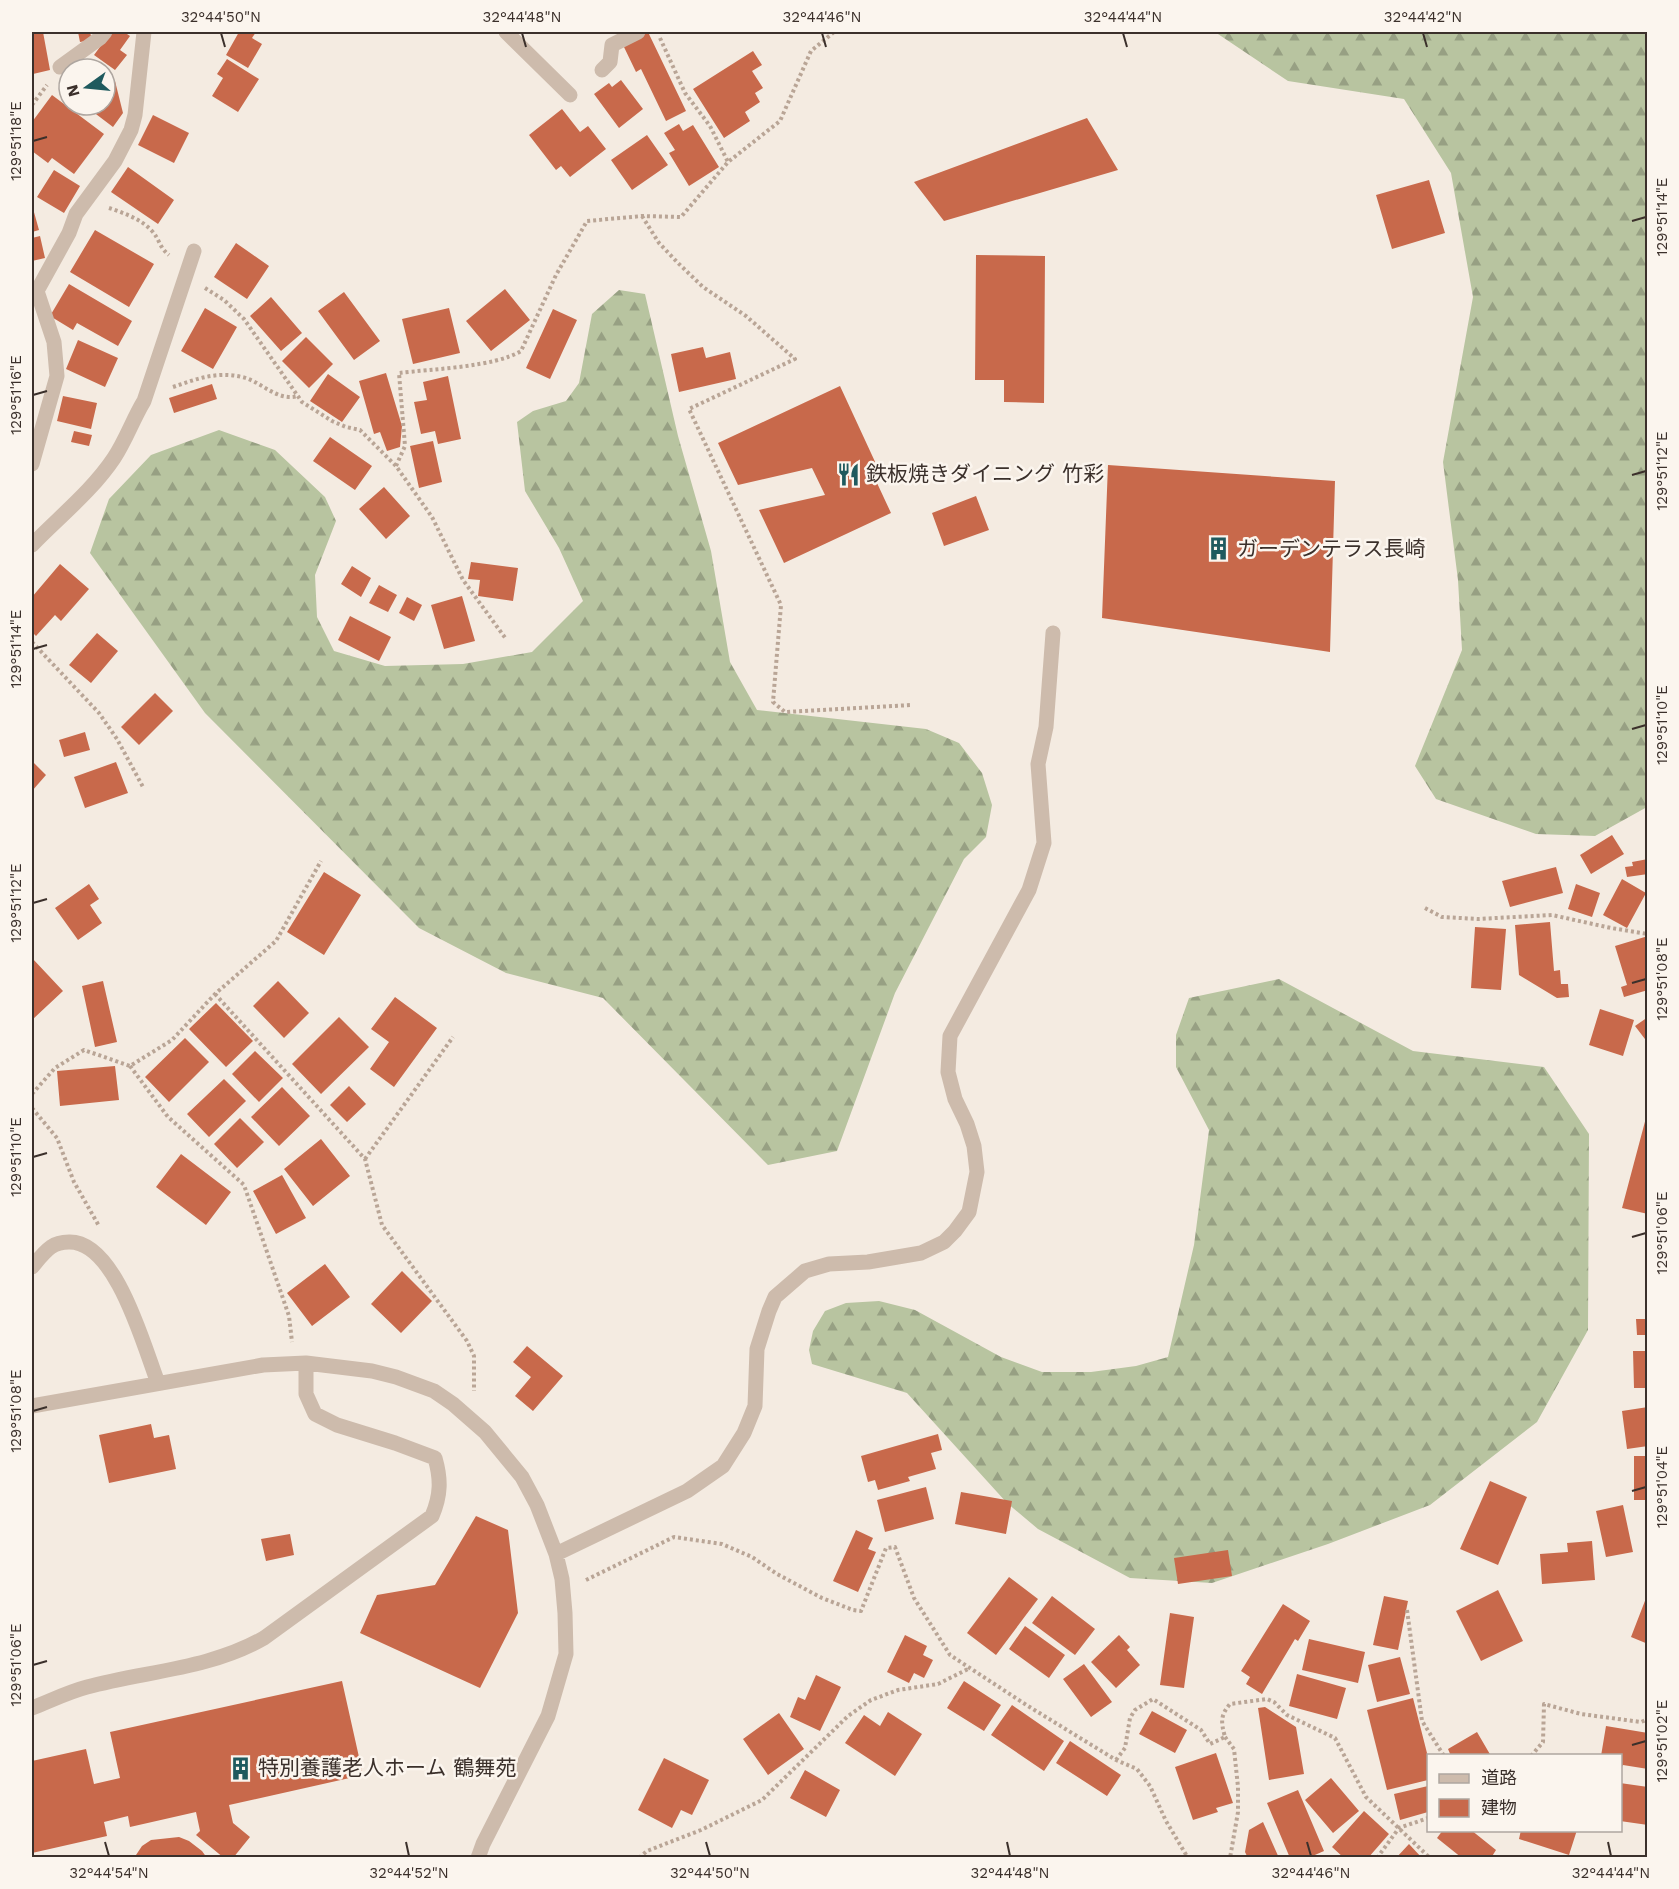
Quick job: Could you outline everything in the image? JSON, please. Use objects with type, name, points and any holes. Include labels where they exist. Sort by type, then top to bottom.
[{"type":"street","points":[[74,57],[100,39],[105,32]]},
{"type":"street","points":[[32,464],[57,376],[54,342],[37,291],[44,274],[53,264],[69,233],[76,214],[115,161],[131,130],[135,115],[144,32]]},
{"type":"street","points":[[506,32],[570,95]]},
{"type":"street","points":[[602,70],[610,62],[612,45],[638,32]]},
{"type":"street","points":[[32,545],[97,480],[114,459],[144,401],[194,251]]},
{"type":"street","points":[[556,1554],[687,1491],[723,1466],[744,1432],[754,1406],[757,1349],[769,1311],[775,1298],[805,1271],[829,1264],[884,1260],[921,1253],[944,1242],[969,1212],[977,1172],[974,1146],[955,1099],[948,1072],[950,1036],[1029,890],[1044,843],[1038,764],[1046,727],[1053,633]]},
{"type":"street","points":[[32,1267],[52,1246],[65,1242],[81,1244],[100,1257],[109,1267],[126,1298],[158,1383]]},
{"type":"street","points":[[32,1406],[263,1365],[300,1363],[342,1366],[396,1377],[434,1391],[485,1432],[522,1477],[537,1505],[556,1554],[566,1613],[566,1654],[548,1716],[478,1857]]},
{"type":"street","points":[[32,1708],[88,1686],[210,1660],[246,1649],[432,1516],[438,1504],[440,1490],[435,1458],[337,1425],[315,1414],[306,1394],[300,1363]]},
{"type":"path","points":[[658,32],[686,93],[710,126],[728,162]]},
{"type":"path","points":[[396,466],[405,446],[399,373],[491,362],[511,357],[521,351],[556,275],[587,221],[642,216],[681,217],[728,162],[780,121],[811,51],[834,32]]},
{"type":"path","points":[[86,199],[128,214],[153,232],[162,250],[188,268],[207,290],[224,300],[244,319],[302,402],[332,421],[360,430],[396,466],[432,517],[463,580],[506,639]]},
{"type":"path","points":[[642,216],[659,243],[703,287],[746,316],[795,359],[689,410],[781,605],[772,702],[785,712],[911,705]]},
{"type":"path","points":[[149,385],[166,389],[210,375],[226,375],[254,381],[284,398],[298,396]]},
{"type":"path","points":[[32,642],[99,713],[117,739],[144,787]]},
{"type":"path","points":[[129,1066],[172,1040],[215,994],[276,941],[321,861]]},
{"type":"path","points":[[1425,908],[1442,917],[1478,919],[1552,915],[1647,934]]},
{"type":"path","points":[[215,994],[365,1160],[382,1225],[467,1341],[474,1356],[474,1400],[466,1416]]},
{"type":"path","points":[[365,1160],[453,1037]]},
{"type":"path","points":[[32,1094],[55,1068],[84,1050],[129,1066],[168,1117],[244,1185],[289,1316],[300,1363]]},
{"type":"path","points":[[580,1583],[674,1537],[722,1544],[752,1557],[777,1574],[822,1598],[861,1611],[886,1548],[895,1547],[914,1598],[950,1655],[1116,1760],[1141,1773],[1188,1857]]},
{"type":"path","points":[[1407,1610],[1422,1721],[1443,1754]]},
{"type":"path","points":[[639,1857],[646,1851],[701,1830],[762,1800],[848,1716],[871,1700],[898,1690],[938,1684],[970,1668]]},
{"type":"path","points":[[1116,1760],[1125,1748],[1130,1718],[1136,1710],[1153,1699],[1202,1730],[1210,1744],[1225,1737]]},
{"type":"path","points":[[1230,1857],[1238,1812],[1238,1787],[1234,1749],[1225,1737],[1221,1722],[1222,1714],[1230,1704],[1264,1699],[1274,1702],[1287,1715],[1335,1738],[1366,1797],[1430,1857]]},
{"type":"path","points":[[1532,1754],[1543,1742],[1544,1704],[1581,1714],[1641,1722],[1647,1719]]},
{"type":"path","points":[[1377,1857],[1399,1828],[1427,1818]]},
{"type":"green space","points":[[1215,32],[1647,32],[1647,807],[1595,836],[1536,834],[1436,799],[1415,766],[1462,650],[1458,580],[1443,462],[1473,297],[1451,173],[1404,99],[1288,81]]},
{"type":"green space","points":[[619,290],[645,294],[678,436],[711,551],[730,662],[757,710],[926,729],[959,743],[982,773],[992,805],[986,837],[964,859],[895,993],[837,1151],[768,1165],[603,998],[506,973],[419,928],[205,713],[90,553],[109,499],[151,455],[219,430],[275,450],[325,497],[336,521],[315,575],[317,617],[334,651],[385,666],[463,664],[532,652],[583,601],[559,548],[525,491],[517,422],[533,411],[566,401],[579,383],[592,314]]},
{"type":"green space","points":[[1279,979],[1413,1051],[1544,1067],[1589,1134],[1588,1330],[1537,1422],[1430,1505],[1328,1544],[1212,1583],[1130,1578],[1038,1529],[1007,1503],[907,1393],[812,1364],[809,1350],[813,1331],[825,1311],[846,1303],[879,1301],[915,1310],[1001,1357],[1042,1372],[1091,1372],[1136,1366],[1168,1357],[1194,1245],[1209,1130],[1176,1067],[1176,1035],[1189,998]]},
{"type":"building","points":[[32,32],[43,32],[50,70],[33,74]]},
{"type":"building","points":[[78,32],[90,32],[92,40],[80,42]]},
{"type":"building","points":[[111,32],[124,32],[130,36],[120,50],[127,55],[117,68],[117,57],[94,55]]},
{"type":"building","points":[[239,32],[256,32],[252,38],[262,44],[248,68],[226,55]]},
{"type":"building","points":[[648,32],[686,111],[666,121],[641,69],[636,72],[623,45]]},
{"type":"building","points":[[753,51],[762,65],[752,71],[763,88],[755,93],[760,102],[745,112],[750,121],[724,138],[693,89]]},
{"type":"building","points":[[227,59],[259,79],[238,112],[212,96],[223,78],[217,74]]},
{"type":"building","points":[[621,80],[643,109],[619,128],[594,94],[609,83],[612,87]]},
{"type":"building","points":[[117,89],[123,113],[113,127],[100,117],[117,117]]},
{"type":"building","points":[[52,95],[57,99],[57,117],[81,117],[104,134],[74,174],[52,158],[48,163],[32,151],[32,122]]},
{"type":"building","points":[[562,109],[580,132],[588,126],[606,149],[570,177],[561,166],[556,170],[529,135]]},
{"type":"building","points":[[153,115],[189,133],[174,163],[138,145]]},
{"type":"building","points":[[1087,118],[1118,170],[944,221],[914,182]]},
{"type":"building","points":[[679,124],[683,131],[693,125],[719,167],[689,186],[669,153],[675,150],[664,133]]},
{"type":"building","points":[[647,135],[668,165],[632,190],[611,160]]},
{"type":"building","points":[[128,167],[174,200],[158,224],[111,192]]},
{"type":"building","points":[[54,170],[80,186],[64,213],[37,197]]},
{"type":"building","points":[[1429,180],[1445,233],[1392,249],[1376,195]]},
{"type":"building","points":[[32,205],[39,230],[32,232]]},
{"type":"building","points":[[95,230],[154,264],[129,307],[70,272]]},
{"type":"building","points":[[40,236],[45,258],[32,261],[32,238]]},
{"type":"building","points":[[236,243],[269,266],[247,299],[214,277]]},
{"type":"building","points":[[976,255],[1045,256],[1044,403],[1004,402],[1004,380],[975,380]]},
{"type":"building","points":[[69,284],[132,321],[118,346],[77,323],[73,330],[50,316]]},
{"type":"building","points":[[505,289],[530,320],[491,351],[466,321]]},
{"type":"building","points":[[344,292],[380,341],[354,360],[318,311]]},
{"type":"building","points":[[271,297],[302,333],[281,351],[250,316]]},
{"type":"building","points":[[205,308],[237,327],[213,369],[181,351]]},
{"type":"building","points":[[449,308],[460,353],[413,364],[402,319]]},
{"type":"building","points":[[553,309],[577,320],[550,379],[526,368]]},
{"type":"building","points":[[306,337],[333,364],[309,388],[282,361]]},
{"type":"building","points":[[78,340],[118,358],[105,387],[66,369]]},
{"type":"building","points":[[703,347],[706,358],[730,352],[736,379],[679,392],[671,354]]},
{"type":"building","points":[[386,373],[402,426],[400,447],[387,451],[380,432],[374,434],[359,381]]},
{"type":"building","points":[[328,374],[360,397],[342,422],[310,401]]},
{"type":"building","points":[[448,376],[461,439],[438,444],[435,431],[421,434],[414,402],[427,400],[423,382]]},
{"type":"building","points":[[212,384],[217,399],[174,413],[169,398]]},
{"type":"building","name":"鉄板焼きダイニング 竹彩","points":[[840,386],[883,479],[877,483],[891,513],[784,563],[759,510],[825,495],[812,468],[738,485],[718,443]]},
{"type":"building","points":[[63,396],[97,403],[91,429],[57,421]]},
{"type":"building","points":[[74,431],[92,435],[89,446],[71,442]]},
{"type":"building","points":[[330,437],[372,466],[355,490],[313,461]]},
{"type":"building","points":[[433,441],[442,482],[419,488],[410,446]]},
{"type":"building","name":"ガーデンテラス長崎","points":[[1108,465],[1335,481],[1330,652],[1102,618]]},
{"type":"building","points":[[384,487],[410,516],[386,539],[359,509]]},
{"type":"building","points":[[976,496],[989,530],[944,546],[932,513]]},
{"type":"building","points":[[471,562],[518,568],[513,601],[478,596],[480,580],[468,579]]},
{"type":"building","points":[[60,564],[89,589],[61,621],[55,615],[36,636],[32,632],[32,597]]},
{"type":"building","points":[[352,566],[371,578],[361,597],[341,584]]},
{"type":"building","points":[[379,585],[397,595],[388,612],[369,603]]},
{"type":"building","points":[[462,596],[475,641],[444,649],[431,605]]},
{"type":"building","points":[[407,597],[422,605],[414,621],[399,613]]},
{"type":"building","points":[[350,616],[391,637],[379,661],[338,640]]},
{"type":"building","points":[[97,633],[118,651],[91,683],[69,665]]},
{"type":"building","points":[[155,693],[173,711],[139,745],[121,727]]},
{"type":"building","points":[[85,732],[90,750],[64,757],[59,740]]},
{"type":"building","points":[[32,761],[46,775],[32,791]]},
{"type":"building","points":[[116,762],[128,793],[85,808],[74,777]]},
{"type":"building","points":[[1612,835],[1624,854],[1591,874],[1580,855]]},
{"type":"building","points":[[1648,859],[1648,874],[1627,877],[1625,867],[1633,866],[1632,862]]},
{"type":"building","points":[[1556,867],[1563,893],[1510,907],[1502,881]]},
{"type":"building","points":[[324,872],[361,895],[324,955],[287,932]]},
{"type":"building","points":[[1622,879],[1646,893],[1627,928],[1603,915]]},
{"type":"building","points":[[89,884],[99,899],[90,905],[102,923],[78,940],[55,908]]},
{"type":"building","points":[[1576,884],[1600,893],[1592,917],[1568,909]]},
{"type":"building","points":[[1550,922],[1554,971],[1560,970],[1561,984],[1568,984],[1569,997],[1557,998],[1519,975],[1515,925]]},
{"type":"building","points":[[1475,927],[1506,929],[1501,990],[1471,988]]},
{"type":"building","points":[[1648,936],[1648,990],[1624,997],[1621,987],[1627,985],[1615,946]]},
{"type":"building","points":[[32,958],[63,991],[32,1020]]},
{"type":"building","points":[[103,981],[117,1042],[95,1047],[82,986]]},
{"type":"building","points":[[278,981],[309,1013],[284,1038],[253,1006]]},
{"type":"building","points":[[395,997],[437,1028],[394,1087],[370,1069],[389,1042],[371,1029]]},
{"type":"building","points":[[216,1003],[253,1041],[226,1067],[189,1029]]},
{"type":"building","points":[[1600,1009],[1634,1020],[1623,1056],[1589,1045]]},
{"type":"building","points":[[339,1017],[369,1047],[321,1094],[292,1064]]},
{"type":"building","points":[[1648,1017],[1648,1043],[1635,1026]]},
{"type":"building","points":[[185,1038],[209,1062],[169,1102],[145,1077]]},
{"type":"building","points":[[255,1051],[283,1078],[259,1102],[232,1074]]},
{"type":"building","points":[[115,1066],[119,1100],[60,1106],[57,1071]]},
{"type":"building","points":[[224,1079],[246,1101],[209,1137],[187,1114]]},
{"type":"building","points":[[349,1086],[366,1104],[347,1122],[330,1105]]},
{"type":"building","points":[[282,1087],[310,1116],[279,1146],[251,1117]]},
{"type":"building","points":[[1648,1114],[1648,1214],[1622,1208]]},
{"type":"building","points":[[240,1118],[264,1142],[237,1168],[214,1144]]},
{"type":"building","points":[[321,1139],[350,1176],[313,1206],[284,1169]]},
{"type":"building","points":[[181,1154],[231,1192],[206,1225],[156,1187]]},
{"type":"building","points":[[282,1175],[306,1218],[276,1234],[253,1191]]},
{"type":"building","points":[[325,1264],[350,1297],[312,1326],[287,1293]]},
{"type":"building","points":[[402,1271],[432,1301],[401,1333],[371,1304]]},
{"type":"building","points":[[1636,1319],[1648,1319],[1648,1335],[1637,1335]]},
{"type":"building","points":[[527,1346],[563,1376],[533,1411],[515,1396],[531,1377],[513,1362]]},
{"type":"building","points":[[1633,1351],[1648,1351],[1648,1388],[1634,1388]]},
{"type":"building","points":[[1648,1407],[1648,1446],[1627,1449],[1622,1411]]},
{"type":"building","points":[[151,1424],[154,1438],[169,1435],[176,1469],[109,1483],[99,1435]]},
{"type":"building","points":[[938,1434],[942,1450],[931,1453],[936,1469],[908,1477],[910,1481],[878,1490],[875,1480],[868,1482],[861,1456]]},
{"type":"building","points":[[1634,1456],[1648,1456],[1648,1500],[1634,1500]]},
{"type":"building","points":[[1490,1481],[1527,1497],[1498,1565],[1460,1549]]},
{"type":"building","points":[[926,1487],[934,1519],[885,1532],[877,1500]]},
{"type":"building","points":[[961,1492],[1012,1501],[1006,1534],[955,1524]]},
{"type":"building","points":[[1623,1505],[1633,1552],[1606,1557],[1596,1511]]},
{"type":"building","points":[[476,1516],[508,1530],[518,1613],[480,1688],[360,1633],[377,1595],[435,1585]]},
{"type":"building","points":[[856,1530],[873,1538],[868,1549],[876,1552],[858,1592],[833,1581]]},
{"type":"building","points":[[290,1534],[294,1555],[266,1561],[261,1539]]},
{"type":"building","points":[[1592,1541],[1595,1580],[1542,1584],[1540,1554],[1568,1552],[1567,1543]]},
{"type":"building","points":[[1228,1550],[1232,1576],[1178,1584],[1174,1558]]},
{"type":"building","points":[[1009,1577],[1038,1599],[996,1655],[967,1633]]},
{"type":"building","points":[[1498,1590],[1523,1641],[1481,1661],[1456,1611]]},
{"type":"building","points":[[1648,1593],[1648,1644],[1631,1637]]},
{"type":"building","points":[[1052,1596],[1095,1629],[1075,1655],[1032,1623]]},
{"type":"building","points":[[1384,1596],[1408,1601],[1398,1650],[1373,1645]]},
{"type":"building","points":[[1283,1604],[1310,1621],[1298,1641],[1295,1639],[1262,1694],[1246,1684],[1250,1677],[1241,1671]]},
{"type":"building","points":[[1170,1613],[1194,1617],[1184,1688],[1160,1685]]},
{"type":"building","points":[[1025,1626],[1065,1655],[1049,1678],[1009,1649]]},
{"type":"building","points":[[905,1635],[927,1646],[923,1655],[933,1660],[924,1678],[914,1673],[909,1683],[887,1672]]},
{"type":"building","points":[[1119,1635],[1130,1647],[1127,1650],[1140,1665],[1116,1688],[1091,1662]]},
{"type":"building","points":[[1309,1639],[1365,1652],[1358,1683],[1302,1670]]},
{"type":"building","points":[[1400,1657],[1410,1694],[1377,1702],[1368,1665]]},
{"type":"building","points":[[1084,1664],[1112,1702],[1091,1717],[1063,1679]]},
{"type":"building","points":[[1297,1674],[1346,1688],[1337,1719],[1289,1706]]},
{"type":"building","points":[[816,1675],[841,1687],[820,1731],[790,1717],[798,1697],[805,1700]]},
{"type":"building","name":"特別養護老人ホーム 鶴舞苑","points":[[342,1681],[363,1775],[229,1805],[233,1823],[250,1837],[233,1858],[224,1858],[196,1835],[200,1831],[196,1812],[130,1827],[128,1816],[104,1822],[107,1836],[32,1853],[32,1761],[86,1749],[94,1784],[120,1778],[110,1732]]},
{"type":"building","points":[[964,1681],[1001,1705],[984,1731],[947,1708]]},
{"type":"building","points":[[1413,1698],[1427,1754],[1427,1780],[1387,1790],[1367,1710]]},
{"type":"building","points":[[1012,1705],[1064,1741],[1044,1771],[991,1735]]},
{"type":"building","points":[[1265,1707],[1296,1727],[1304,1774],[1269,1780],[1258,1708]]},
{"type":"building","points":[[1152,1711],[1187,1730],[1175,1753],[1139,1734]]},
{"type":"building","points":[[888,1712],[922,1734],[895,1776],[845,1743],[864,1715],[880,1726]]},
{"type":"building","points":[[779,1713],[804,1749],[768,1775],[743,1739]]},
{"type":"building","points":[[1606,1726],[1648,1733],[1648,1769],[1622,1767],[1622,1754],[1601,1754]]},
{"type":"building","points":[[1477,1732],[1490,1754],[1450,1754],[1448,1749]]},
{"type":"building","points":[[1070,1741],[1121,1775],[1107,1796],[1056,1763]]},
{"type":"building","points":[[1216,1753],[1233,1803],[1216,1808],[1218,1812],[1193,1820],[1175,1767]]},
{"type":"building","points":[[664,1758],[709,1780],[692,1815],[681,1810],[672,1828],[638,1810]]},
{"type":"building","points":[[805,1770],[840,1790],[826,1817],[790,1798]]},
{"type":"building","points":[[1331,1778],[1359,1811],[1333,1833],[1305,1800]]},
{"type":"building","points":[[1622,1783],[1648,1787],[1648,1825],[1622,1821]]},
{"type":"building","points":[[1427,1786],[1427,1812],[1400,1820],[1394,1794]]},
{"type":"building","points":[[1298,1790],[1324,1851],[1308,1858],[1290,1858],[1267,1803]]},
{"type":"building","points":[[1364,1811],[1389,1834],[1368,1858],[1344,1858],[1332,1847]]},
{"type":"building","points":[[1263,1822],[1279,1858],[1248,1858],[1245,1852],[1249,1830]]},
{"type":"building","points":[[1442,1832],[1474,1832],[1496,1850],[1491,1858],[1462,1858],[1437,1838]]},
{"type":"building","points":[[1521,1832],[1576,1832],[1569,1855],[1519,1839]]},
{"type":"building","points":[[179,1837],[189,1841],[207,1858],[134,1858],[142,1846],[151,1840]]},
{"type":"building","points":[[1409,1844],[1422,1858],[1396,1858]]},
{"type":"place","name":"鉄板焼きダイニング 竹彩","points":[[848,474]]},
{"type":"place","name":"ガーデンテラス長崎","points":[[1219,549]]},
{"type":"place","name":"特別養護老人ホーム 鶴舞苑","points":[[240,1768]]}]
